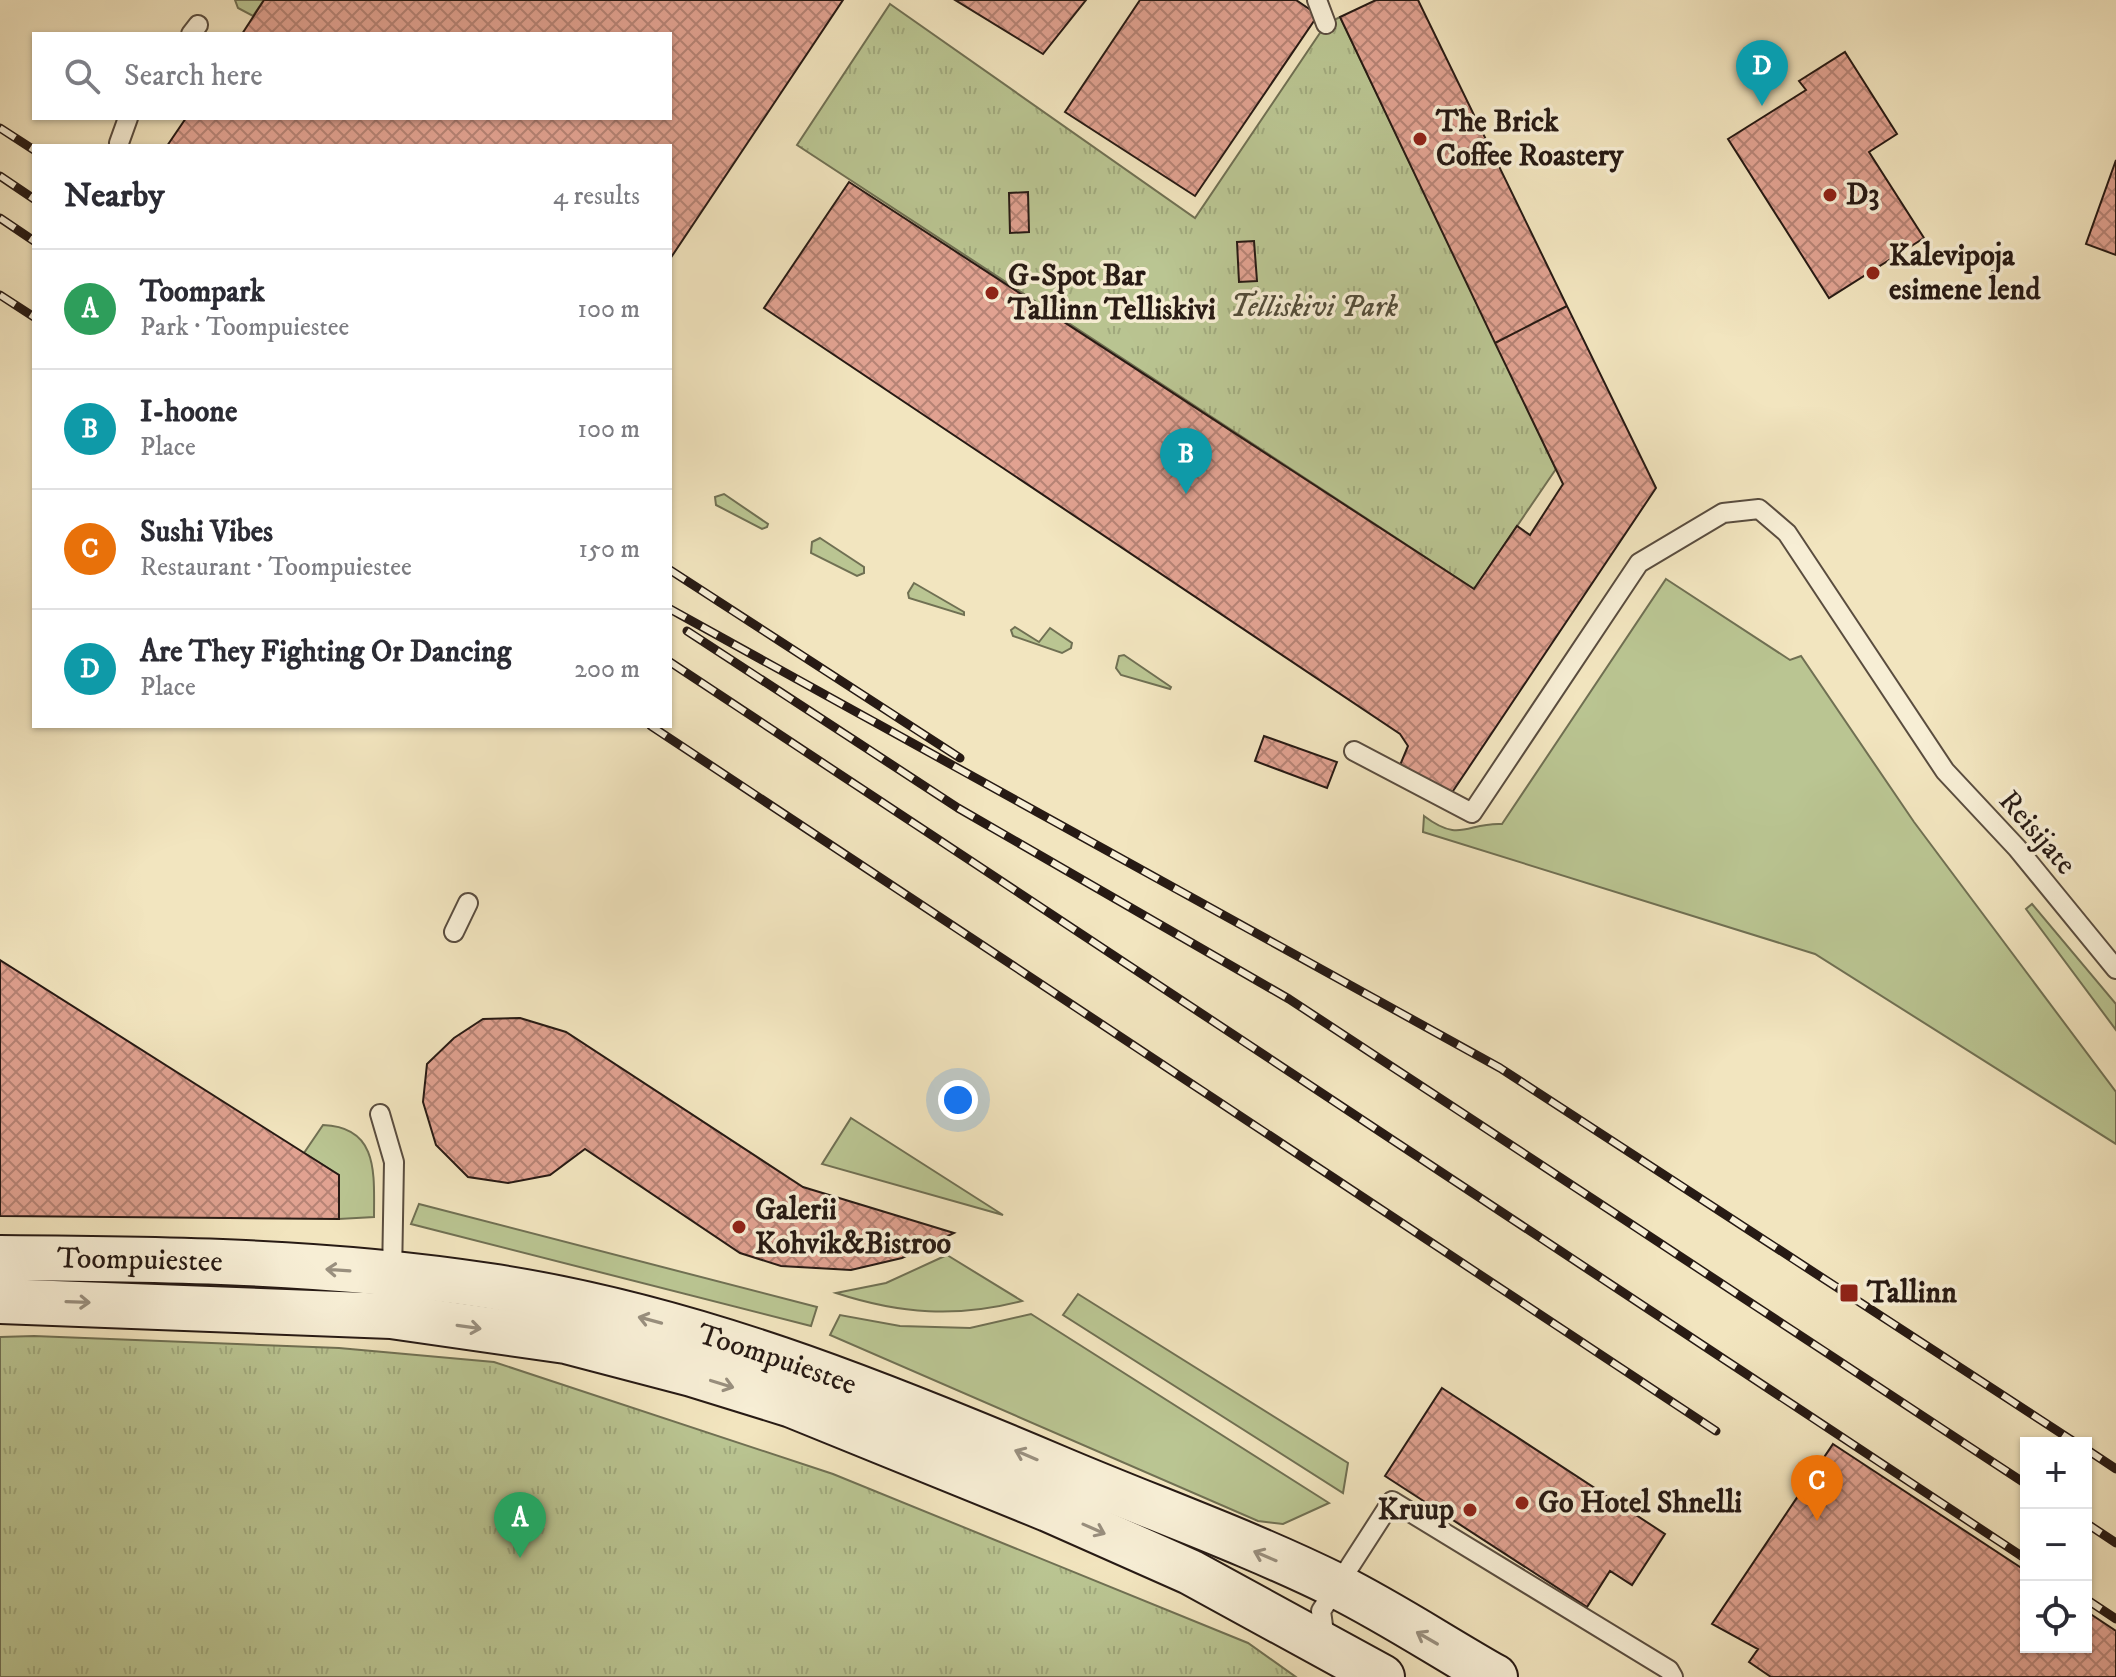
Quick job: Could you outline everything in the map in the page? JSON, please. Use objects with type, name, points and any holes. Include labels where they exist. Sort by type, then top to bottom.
[{"type":"main road","name":"Toompuiestee","points":[[0,1258],[169,1259],[392,1273],[493,1286],[644,1318],[762,1352],[881,1393],[1337,1587],[1495,1677]]},
{"type":"main road","name":"Toompuiestee","points":[[0,1301],[391,1316],[566,1341],[792,1405],[1020,1497],[1176,1565],[1382,1677]]},
{"type":"lane","points":[[1317,0],[1326,24]]},
{"type":"lane","points":[[119,143],[127,120]]},
{"type":"lane","name":"Reisijate","points":[[1354,751],[1472,813],[1639,563],[1723,513],[1759,509],[1787,533],[1945,771],[2017,848],[2116,969]]},
{"type":"lane","points":[[454,932],[468,903]]},
{"type":"lane","points":[[380,1114],[394,1162],[391,1316]]},
{"type":"lane","points":[[1326,1644],[1321,1611],[1392,1501],[1547,1602],[1669,1670],[1673,1677]]},
{"type":"green space","points":[[235,0],[264,0],[253,16],[238,8]]},
{"type":"green space","name":"Telliskivi Park","points":[[890,4],[1195,218],[1326,24],[1340,17],[1556,469],[1474,589],[797,145]]},
{"type":"green space","points":[[724,494],[768,524],[767,527],[762,529],[716,505],[715,497]]},
{"type":"green space","points":[[820,538],[864,567],[864,573],[857,576],[811,553],[812,542]]},
{"type":"green space","points":[[1666,579],[1790,660],[1801,656],[1914,822],[2116,1092],[2116,1144],[1815,954],[1423,832],[1424,816],[1447,829],[1456,830],[1502,824]]},
{"type":"green space","points":[[914,583],[964,612],[964,615],[909,598],[908,593]]},
{"type":"green space","points":[[1015,627],[1039,642],[1050,628],[1072,643],[1071,648],[1062,653],[1013,636],[1011,630]]},
{"type":"green space","points":[[1124,655],[1170,689],[1121,675],[1116,668],[1119,656]]},
{"type":"green space","points":[[2032,904],[2116,1004],[2116,1030],[2026,909]]},
{"type":"green space","points":[[851,1118],[1003,1215],[822,1164]]},
{"type":"green space","points":[[323,1125],[355,1134],[364,1144],[373,1170],[374,1217],[339,1219],[339,1175],[304,1153]]},
{"type":"green space","points":[[419,1204],[817,1307],[811,1326],[411,1224]]},
{"type":"green space","points":[[947,1255],[1022,1301],[975,1310],[929,1311],[883,1306],[836,1293],[886,1283]]},
{"type":"green space","points":[[1078,1294],[1348,1463],[1343,1493],[1063,1315]]},
{"type":"green space","points":[[1031,1314],[1329,1503],[1283,1524],[1258,1521],[830,1335],[840,1315],[900,1326],[970,1328]]},
{"type":"green space","points":[[0,1337],[339,1348],[494,1362],[833,1474],[1248,1643],[1296,1677],[0,1677]]},
{"type":"building","points":[[264,0],[843,0],[672,256],[672,144],[168,144],[185,120],[672,120],[672,32],[243,32]]},
{"type":"building","points":[[955,0],[1086,0],[1043,54]]},
{"type":"building","points":[[1140,0],[1296,0],[1318,15],[1195,196],[1065,112]]},
{"type":"building","points":[[1376,0],[1418,0],[1567,306],[1495,343],[1340,17]]},
{"type":"building","name":"D3","points":[[1845,52],[1897,134],[1869,152],[1924,238],[1829,298],[1728,139],[1806,90],[1799,81]]},
{"type":"building","points":[[2116,160],[2116,255],[2086,244]]},
{"type":"building","points":[[849,182],[1474,589],[1517,526],[1530,535],[1563,484],[1495,343],[1567,306],[1656,488],[1447,800],[1398,770],[1408,746],[1400,734],[764,308]]},
{"type":"building","points":[[1028,192],[1029,232],[1010,233],[1009,193]]},
{"type":"building","points":[[1254,241],[1257,281],[1239,282],[1237,242]]},
{"type":"building","points":[[1264,736],[1337,762],[1327,788],[1255,761]]},
{"type":"building","points":[[0,960],[339,1175],[339,1219],[0,1216]]},
{"type":"building","points":[[520,1018],[566,1032],[803,1187],[954,1233],[902,1258],[851,1270],[781,1266],[740,1253],[585,1149],[550,1175],[508,1183],[468,1177],[436,1145],[423,1102],[427,1064],[454,1038],[483,1019]]},
{"type":"building","name":"Go Hotel Shnelli","points":[[1442,1388],[1665,1534],[1632,1585],[1610,1571],[1587,1607],[1385,1476]]},
{"type":"building","points":[[1833,1444],[2020,1567],[2020,1653],[2092,1653],[2092,1615],[2116,1631],[2116,1677],[1771,1677],[1749,1662],[1758,1649],[1712,1624]]},
{"type":"railway","points":[[0,128],[32,149]]},
{"type":"railway","points":[[0,176],[32,198]]},
{"type":"railway","points":[[0,218],[32,240]]},
{"type":"railway","points":[[0,295],[32,316]]},
{"type":"railway","points":[[672,571],[960,758]]},
{"type":"railway","points":[[672,610],[1500,1068],[2067,1437]]},
{"type":"railway","points":[[687,631],[958,808],[1289,999],[2020,1480]]},
{"type":"railway","points":[[672,663],[2020,1555]]},
{"type":"railway","points":[[654,728],[1716,1431]]},
{"type":"railway","points":[[2092,1453],[2116,1469]]},
{"type":"railway","points":[[2092,1527],[2116,1543]]},
{"type":"railway","points":[[2092,1603],[2116,1619]]},
{"type":"place","name":"Are They Fighting Or Dancing","points":[[1762,106]]},
{"type":"place","name":"The Brick Coffee Roastery","points":[[1420,139]]},
{"type":"place","name":"D3","points":[[1830,195]]},
{"type":"place","name":"Kalevipoja esimene lend","points":[[1873,273]]},
{"type":"place","name":"G-Spot Bar Tallinn Telliskivi","points":[[992,293]]},
{"type":"place","name":"I-hoone","points":[[1186,494]]},
{"type":"place","name":"Galerii Kohvik&Bistroo","points":[[739,1227]]},
{"type":"place","name":"Tallinn","points":[[1849,1293]]},
{"type":"place","name":"Go Hotel Shnelli","points":[[1522,1503]]},
{"type":"place","name":"Kruup","points":[[1470,1510]]},
{"type":"place","name":"Sushi Vibes","points":[[1817,1521]]},
{"type":"place","name":"Toompark","points":[[520,1558]]}]
